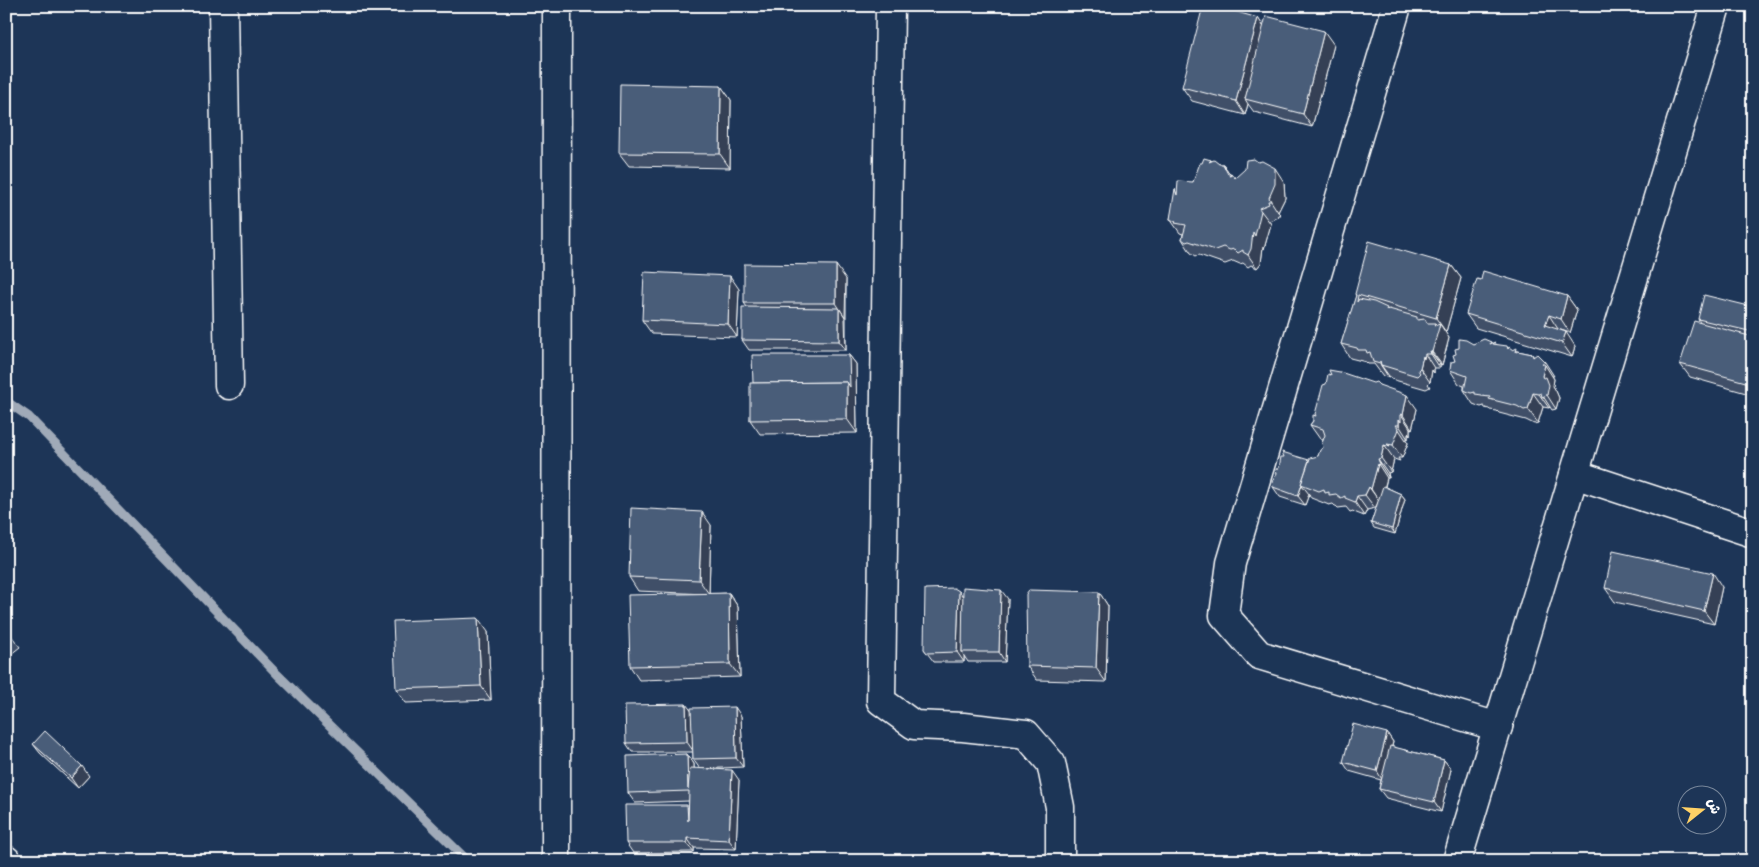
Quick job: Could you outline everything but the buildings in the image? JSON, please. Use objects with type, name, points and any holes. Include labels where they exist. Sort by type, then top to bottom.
[{"type":"street","points":[[223,6],[229,384]]},
{"type":"street","points":[[556,861],[558,6]]},
{"type":"street","points":[[890,6],[881,701],[914,726],[963,727],[1026,734],[1051,763],[1060,807],[1060,861]]},
{"type":"street","points":[[1397,6],[1231,563],[1224,615],[1259,655],[1498,727]]},
{"type":"street","points":[[1457,861],[1716,6]]},
{"type":"street","points":[[1574,474],[1753,533]]},
{"type":"waterway","points":[[6,401],[29,417],[277,674],[468,861]]}]
